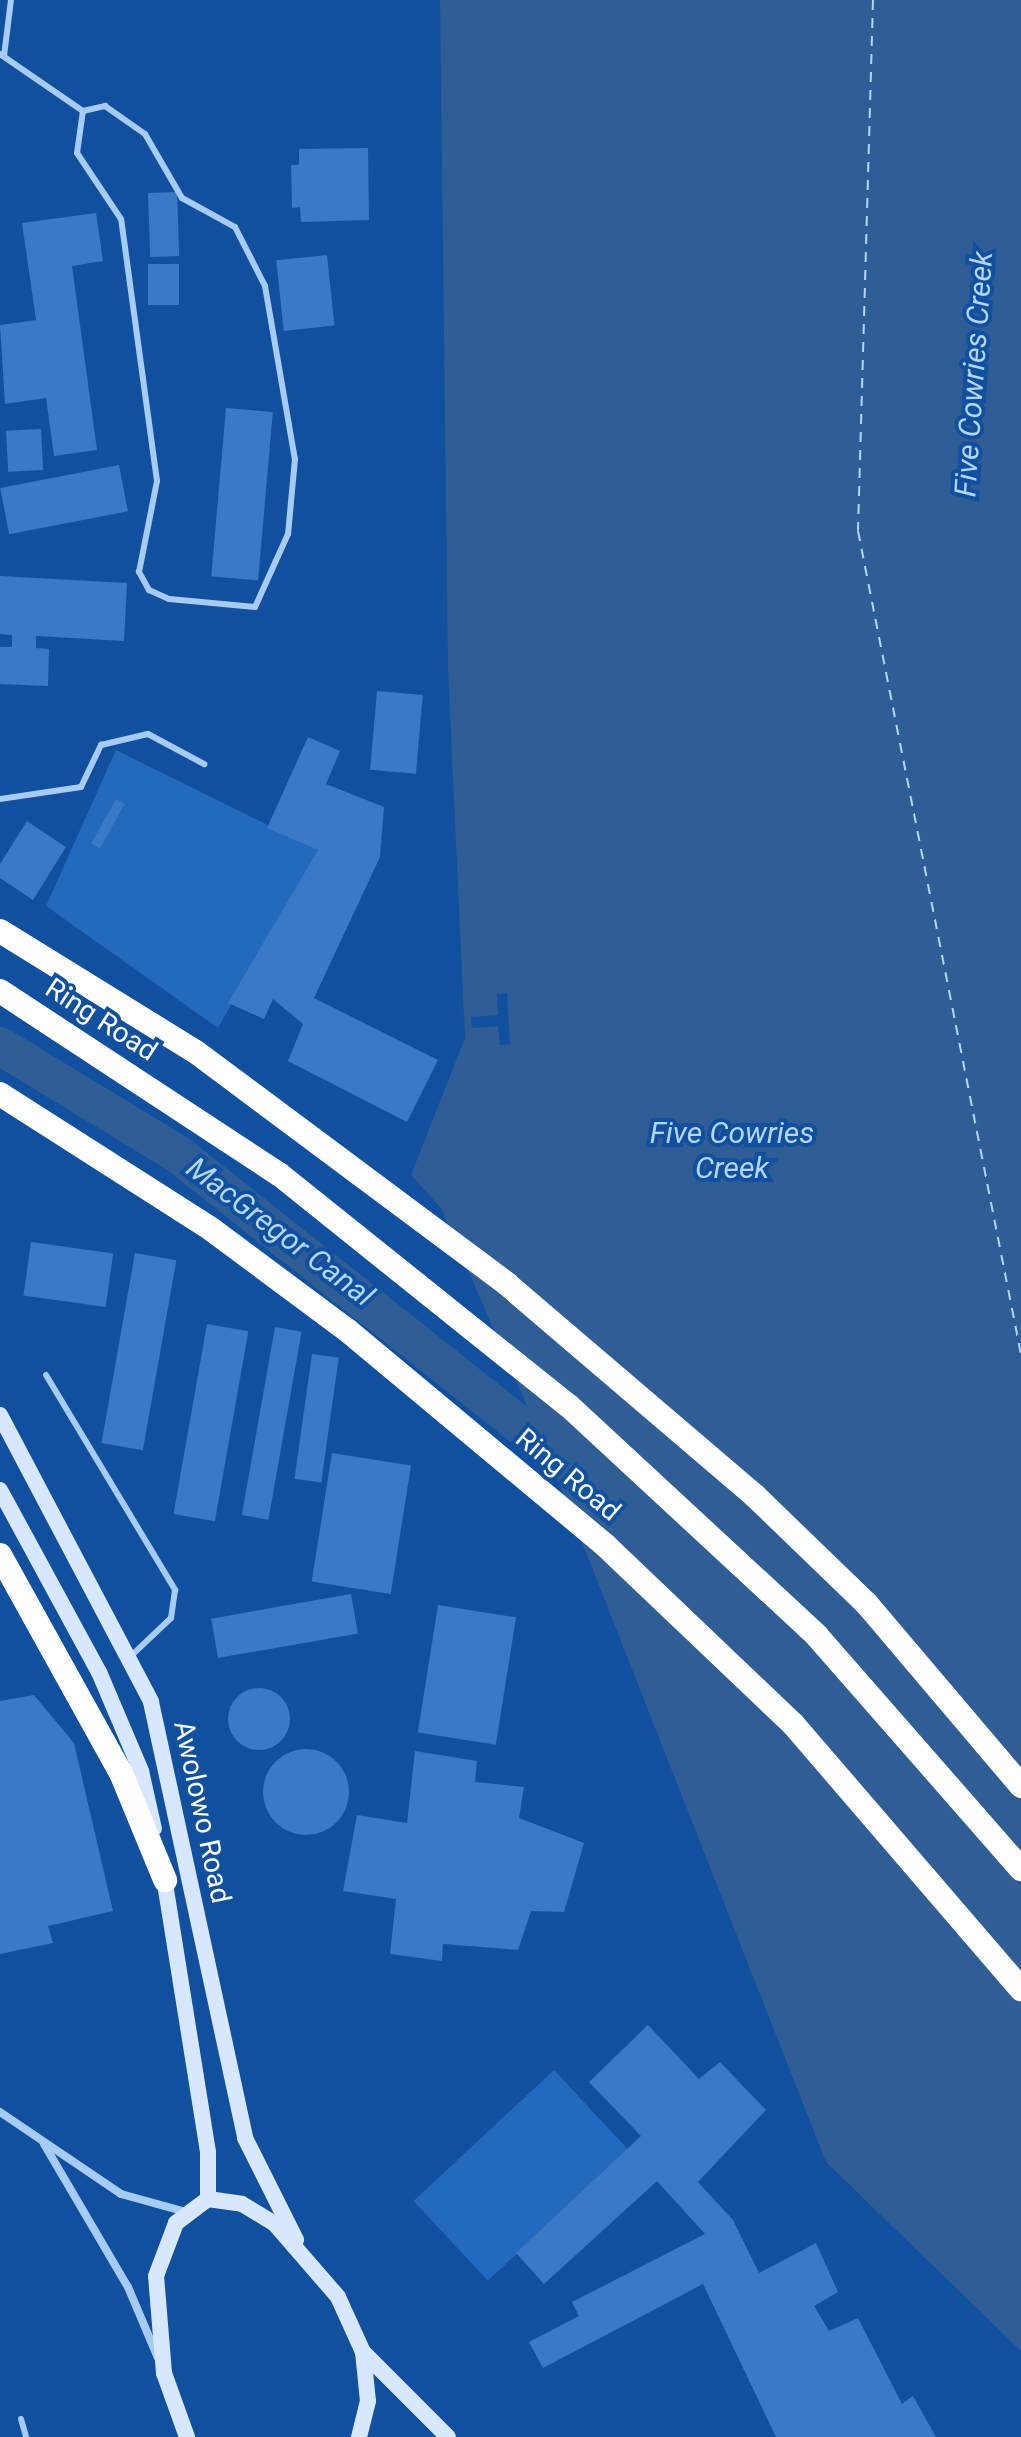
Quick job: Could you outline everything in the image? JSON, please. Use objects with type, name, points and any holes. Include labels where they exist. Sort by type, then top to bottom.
[{"type":"highway","points":[[0,931],[40,953],[347,1158],[616,1375],[866,1603],[1021,1786]]},
{"type":"highway","name":"Ring Road","points":[[0,991],[279,1174],[569,1406],[817,1636],[1021,1869]]},
{"type":"highway","name":"Ring Road","points":[[0,1094],[211,1229],[347,1330],[606,1546],[793,1724],[1021,1989]]},
{"type":"highway","points":[[0,1555],[121,1773],[165,1880]]},
{"type":"main road","name":"Awolowo Road","points":[[0,1415],[131,1656],[178,1812],[245,2138],[296,2240]]},
{"type":"main road","name":"Awolowo Road","points":[[0,1490],[99,1672],[141,1771],[165,1880],[207,2139],[208,2199]]},
{"type":"main road","points":[[187,2437],[164,2373],[156,2276],[186,2212],[208,2199],[242,2204],[296,2240],[338,2297],[363,2352],[368,2401],[359,2437]]},
{"type":"main road","points":[[363,2352],[448,2437]]},
{"type":"street","points":[[0,2112],[121,2194],[186,2212]]},
{"type":"street","points":[[44,2144],[128,2287],[164,2373]]},
{"type":"lane","points":[[11,0],[2,55],[83,111],[105,106],[145,134],[182,198],[235,227],[265,286],[295,459],[288,534],[255,607],[169,599],[149,590],[139,572],[157,481],[121,219],[77,153],[83,111]]},
{"type":"lane","points":[[0,799],[81,787],[101,745],[148,734],[204,764]]},
{"type":"lane","points":[[46,1375],[175,1590],[171,1618],[131,1656]]},
{"type":"lane","points":[[21,2419],[26,2437]]},
{"type":"shaded area","points":[[116,750],[318,850],[218,1028],[46,906]]},
{"type":"shaded area","points":[[554,2070],[628,2150],[488,2281],[414,2201]]},
{"type":"water","name":"Five Cowries Creek","points":[[440,0],[1021,0],[1021,2351],[826,2162],[543,1443],[441,1208],[411,1175],[465,1038],[448,670]]},
{"type":"pier","points":[[507,993],[510,1044],[500,1045],[498,1026],[472,1028],[471,1017],[498,1015],[497,994]]},
{"type":"building","points":[[368,148],[369,220],[301,222],[300,207],[292,208],[291,165],[299,165],[299,149]]},
{"type":"building","points":[[177,192],[179,256],[150,257],[148,193]]},
{"type":"building","points":[[96,213],[103,261],[72,266],[97,450],[54,456],[46,398],[5,404],[0,325],[36,320],[22,223]]},
{"type":"building","points":[[327,255],[334,326],[284,331],[276,260]]},
{"type":"building","points":[[148,264],[179,264],[179,305],[148,305]]},
{"type":"building","points":[[226,408],[273,412],[258,580],[211,576]]},
{"type":"building","points":[[41,429],[43,470],[8,472],[6,431]]},
{"type":"building","points":[[119,465],[128,511],[9,534],[0,488]]},
{"type":"building","points":[[0,576],[127,583],[124,641],[36,636],[36,648],[49,649],[48,686],[0,684],[0,647],[12,647],[12,635],[0,634]]},
{"type":"building","points":[[377,691],[423,695],[416,774],[370,770]]},
{"type":"building","points":[[308,737],[340,751],[326,784],[384,807],[380,857],[314,998],[438,1060],[407,1122],[288,1061],[303,1024],[273,999],[264,1019],[228,1003],[318,850],[267,828]]},
{"type":"building","points":[[116,799],[125,804],[100,848],[91,844]]},
{"type":"building","points":[[27,821],[66,847],[33,900],[0,878],[0,864]]},
{"type":"building","points":[[31,1242],[113,1254],[106,1307],[23,1295]]},
{"type":"building","points":[[135,1253],[176,1260],[143,1450],[101,1443]]},
{"type":"building","points":[[207,1324],[248,1331],[215,1521],[173,1514]]},
{"type":"building","points":[[275,1327],[302,1332],[268,1520],[242,1515]]},
{"type":"building","points":[[312,1354],[339,1358],[321,1483],[294,1479]]},
{"type":"building","points":[[332,1453],[411,1466],[391,1594],[312,1581]]},
{"type":"building","points":[[351,1594],[358,1633],[218,1658],[211,1619]]},
{"type":"building","points":[[438,1605],[516,1617],[496,1745],[418,1732]]},
{"type":"building","points":[[259,1688],[281,1697],[290,1719],[281,1741],[259,1750],[237,1741],[228,1719],[237,1697]]},
{"type":"building","points":[[34,1695],[74,1743],[113,1911],[48,1926],[53,1943],[0,1954],[0,1701]]},
{"type":"building","points":[[306,1749],[322,1753],[336,1762],[345,1776],[349,1792],[345,1808],[336,1822],[322,1831],[306,1835],[290,1831],[276,1822],[267,1808],[263,1792],[267,1776],[276,1762],[290,1753]]},
{"type":"building","points":[[415,1751],[477,1761],[475,1782],[524,1787],[519,1818],[584,1843],[564,1912],[531,1911],[518,1950],[443,1944],[442,1961],[390,1954],[396,1899],[343,1891],[357,1815],[407,1823]]},
{"type":"building","points":[[648,2025],[699,2079],[720,2062],[766,2110],[698,2182],[733,2220],[759,2273],[816,2243],[838,2292],[814,2306],[829,2331],[858,2318],[902,2404],[913,2396],[936,2437],[776,2437],[703,2284],[543,2368],[529,2342],[579,2316],[572,2302],[705,2234],[657,2181],[544,2284],[516,2253],[641,2136],[589,2082]]},
{"type":"waterway","name":"MacGregor Canal","points":[[0,1046],[179,1155],[543,1443]]},
{"type":"ferry route","points":[[873,0],[858,531],[1021,1354]]}]
